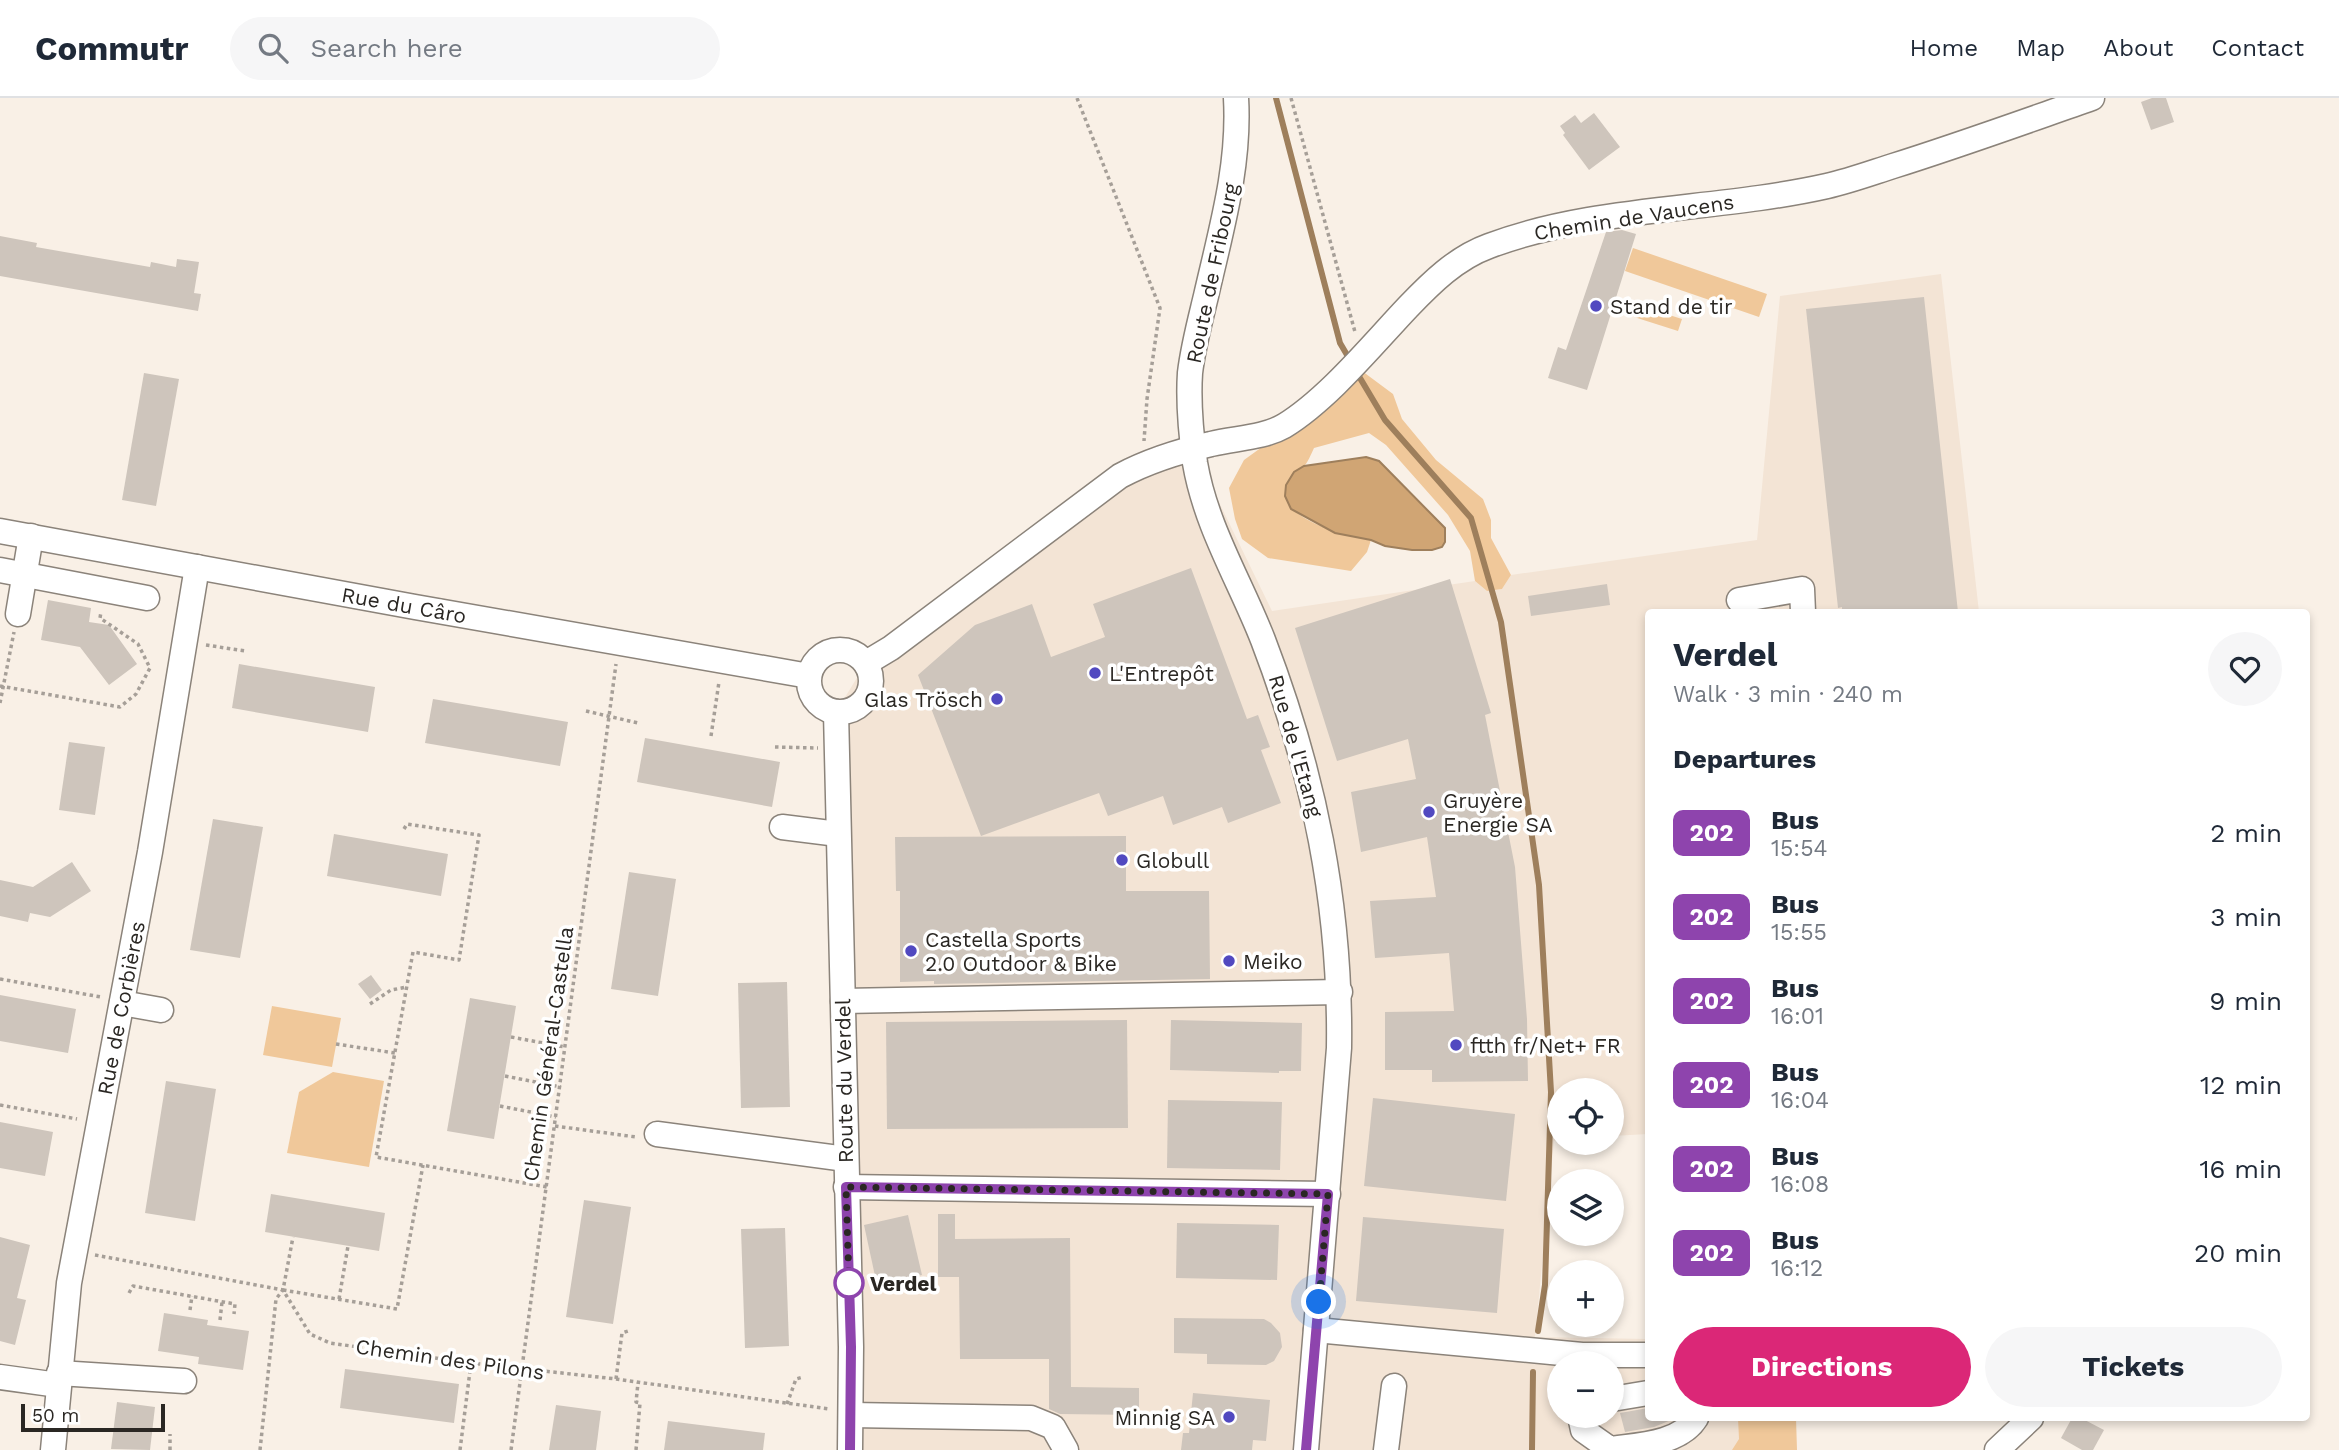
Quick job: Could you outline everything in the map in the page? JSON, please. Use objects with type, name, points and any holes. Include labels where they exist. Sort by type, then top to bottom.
[{"type":"street","name":"Route de Fribourg","points":[[1193,449],[1191,373],[1198,327],[1231,188],[1236,98]]},
{"type":"street","name":"Chemin de Vaucens","points":[[1193,449],[1275,431],[1308,408],[1427,287],[1453,265],[1485,247],[1525,233],[1627,214],[1698,207],[1829,186],[1929,155],[2092,98]]},
{"type":"street","points":[[866,663],[891,648],[1120,476],[1143,464],[1193,449]]},
{"type":"street","name":"Rue de l'Etang","points":[[1193,449],[1207,509],[1228,564],[1262,637],[1300,748],[1323,841],[1331,891],[1340,992],[1339,1048],[1306,1450]]},
{"type":"street","name":"Rue du Câro","points":[[0,531],[809,676]]},
{"type":"street","points":[[16,620],[31,536]]},
{"type":"street","name":"Rue de Corbières","points":[[53,1450],[69,1283],[113,1000],[166,760],[197,567]]},
{"type":"street","points":[[0,570],[147,598]]},
{"type":"street","points":[[1739,600],[1802,589],[1803,609]]},
{"type":"street","points":[[833,650],[851,652],[866,663],[870,672],[869,693],[856,708],[836,712],[818,704],[809,686],[809,676],[817,659],[833,650]]},
{"type":"street","name":"Route du Verdel","points":[[836,712],[846,1159],[843,1412],[850,1450]]},
{"type":"street","points":[[782,827],[838,834]]},
{"type":"street","points":[[843,1001],[1340,992]]},
{"type":"street","points":[[113,1000],[161,1010]]},
{"type":"street","points":[[650,1136],[846,1159]]},
{"type":"street","points":[[846,1187],[1328,1194]]},
{"type":"street","points":[[1316,1330],[1547,1355]]},
{"type":"street","points":[[1624,1357],[1645,1355]]},
{"type":"street","points":[[0,1377],[184,1381]]},
{"type":"street","points":[[1386,1450],[1394,1386]]},
{"type":"street","points":[[1624,1397],[1645,1394]]},
{"type":"street","points":[[843,1412],[1031,1418],[1053,1427],[1066,1450]]},
{"type":"street","points":[[1583,1428],[1609,1448],[1642,1445],[1684,1433],[1694,1421]]},
{"type":"street","points":[[1997,1450],[2028,1421]]},
{"type":"path","points":[[1077,98],[1160,307],[1147,399],[1143,464]]},
{"type":"path","points":[[1291,98],[1355,362]]},
{"type":"path","points":[[1,686],[120,708],[136,694],[150,667],[138,644],[100,618],[105,589]]},
{"type":"path","points":[[0,703],[1,686],[16,620]]},
{"type":"path","points":[[200,645],[245,651]]},
{"type":"path","name":"Chemin Général-Castella","points":[[510,1450],[561,1087],[616,662]]},
{"type":"path","points":[[711,736],[719,681]]},
{"type":"path","points":[[586,711],[638,723]]},
{"type":"path","points":[[404,829],[407,824],[479,835],[459,960],[414,951],[376,1157],[547,1187]]},
{"type":"path","points":[[0,979],[113,1000]]},
{"type":"path","points":[[370,1004],[391,990],[407,987]]},
{"type":"path","points":[[511,1038],[565,1047]]},
{"type":"path","points":[[336,1044],[395,1054]]},
{"type":"path","points":[[505,1076],[561,1087]]},
{"type":"path","points":[[0,1105],[82,1120]]},
{"type":"path","points":[[500,1107],[556,1117]]},
{"type":"path","points":[[555,1126],[650,1136]]},
{"type":"path","points":[[92,1255],[397,1309],[423,1165]]},
{"type":"path","points":[[260,1450],[276,1299],[283,1290],[293,1237]]},
{"type":"path","points":[[339,1299],[348,1246]]},
{"type":"path","points":[[129,1293],[133,1286],[235,1304],[234,1314]]},
{"type":"path","name":"Chemin des Pilons","points":[[283,1290],[310,1334],[330,1343],[522,1370],[638,1382],[843,1412]]},
{"type":"path","points":[[190,1310],[192,1296]]},
{"type":"path","points":[[220,1320],[222,1302]]},
{"type":"path","points":[[615,1379],[622,1333],[628,1331]]},
{"type":"path","points":[[460,1450],[471,1363]]},
{"type":"path","points":[[787,1404],[796,1379],[803,1377]]},
{"type":"path","points":[[636,1450],[640,1402],[636,1402],[638,1382]]},
{"type":"path","points":[[170,1434],[170,1450]]},
{"type":"shaded area","points":[[1633,248],[1767,294],[1759,317],[1625,271]]},
{"type":"shaded area","points":[[1941,274],[1979,609],[1645,609],[1645,1134],[1624,1135],[1624,1078],[1547,1078],[1547,1155],[1553,1155],[1551,1169],[1547,1169],[1547,1213],[1535,1337],[1645,1339],[1645,1421],[1770,1421],[1764,1450],[850,1450],[836,712],[866,663],[1098,492],[1193,449],[1272,611],[1475,581],[1487,591],[1502,589],[1511,575],[1757,540],[1780,296]]},
{"type":"shaded area","points":[[1615,298],[1682,319],[1678,331],[1612,310]]},
{"type":"shaded area","points":[[1362,371],[1393,394],[1402,419],[1436,460],[1483,499],[1491,520],[1491,538],[1511,575],[1502,589],[1487,591],[1475,581],[1470,551],[1448,515],[1386,445],[1369,433],[1314,448],[1306,463],[1286,487],[1286,499],[1303,517],[1332,530],[1371,540],[1367,552],[1351,571],[1268,558],[1242,539],[1229,488],[1244,460]]},
{"type":"shaded area","points":[[1366,457],[1379,461],[1445,528],[1445,542],[1442,547],[1412,550],[1385,546],[1371,540],[1335,533],[1291,509],[1285,496],[1286,485],[1294,472],[1304,466]]},
{"type":"shaded area","points":[[272,1006],[341,1018],[332,1067],[263,1055]]},
{"type":"shaded area","points":[[333,1072],[384,1081],[369,1167],[287,1153],[299,1092]]},
{"type":"shaded area","points":[[1738,1421],[1796,1421],[1797,1450],[1732,1450],[1739,1439]]},
{"type":"building","points":[[2152,98],[2166,98],[2174,122],[2151,130],[2141,102]]},
{"type":"building","points":[[1594,113],[1620,147],[1589,170],[1563,135],[1565,133],[1560,126],[1575,115],[1581,123]]},
{"type":"building","name":"Stand de tir","points":[[1622,230],[1636,234],[1587,390],[1548,378],[1558,347],[1566,350],[1606,232]]},
{"type":"building","points":[[0,236],[37,243],[36,247],[150,267],[151,262],[176,267],[177,259],[199,262],[194,293],[201,294],[198,311],[0,276]]},
{"type":"building","points":[[1924,297],[1958,609],[1838,608],[1806,309]]},
{"type":"building","points":[[144,373],[179,379],[156,506],[122,500]]},
{"type":"building","name":"Glas Trösch","points":[[1191,568],[1247,719],[1258,715],[1270,747],[1261,750],[1281,803],[1228,823],[1222,807],[1173,825],[1163,796],[1108,816],[1099,793],[981,836],[918,675],[975,625],[1032,604],[1051,657],[1105,637],[1093,604]]},
{"type":"building","name":"Gruyère Energie SA","points":[[1450,579],[1491,713],[1485,715],[1515,867],[1527,1019],[1528,1081],[1432,1082],[1432,1070],[1385,1070],[1385,1012],[1454,1011],[1449,953],[1375,958],[1370,901],[1436,897],[1427,837],[1361,852],[1351,792],[1416,779],[1408,739],[1337,761],[1295,628]]},
{"type":"building","points":[[1607,584],[1610,605],[1531,616],[1528,596]]},
{"type":"building","points":[[48,600],[91,608],[89,622],[109,625],[137,664],[109,685],[80,647],[41,640]]},
{"type":"building","points":[[239,664],[375,687],[368,732],[232,708]]},
{"type":"building","points":[[433,699],[568,722],[560,766],[425,743]]},
{"type":"building","points":[[645,738],[780,762],[772,807],[637,782]]},
{"type":"building","points":[[69,742],[105,747],[95,815],[59,810]]},
{"type":"building","points":[[213,819],[263,827],[240,958],[190,950]]},
{"type":"building","points":[[334,834],[448,854],[441,896],[327,876]]},
{"type":"building","points":[[1126,836],[1126,891],[1209,891],[1210,979],[934,984],[934,981],[900,982],[900,891],[896,891],[895,837]]},
{"type":"building","points":[[72,862],[91,891],[50,917],[30,913],[28,922],[0,916],[0,880],[33,887]]},
{"type":"building","points":[[629,872],[676,879],[658,996],[611,989]]},
{"type":"building","points":[[371,975],[382,990],[370,999],[358,984]]},
{"type":"building","points":[[787,982],[790,1107],[741,1108],[738,983]]},
{"type":"building","points":[[0,995],[76,1009],[68,1053],[0,1041]]},
{"type":"building","points":[[470,998],[516,1006],[494,1139],[447,1131]]},
{"type":"building","points":[[1127,1020],[1128,1128],[887,1129],[886,1022]]},
{"type":"building","points":[[1171,1020],[1302,1023],[1301,1071],[1279,1073],[1170,1070]]},
{"type":"building","points":[[166,1081],[216,1089],[195,1221],[145,1213]]},
{"type":"building","points":[[1373,1098],[1515,1114],[1506,1201],[1364,1186]]},
{"type":"building","points":[[1168,1100],[1282,1102],[1280,1170],[1167,1168]]},
{"type":"building","points":[[0,1122],[53,1132],[45,1176],[0,1168]]},
{"type":"building","points":[[271,1194],[385,1213],[379,1251],[265,1232]]},
{"type":"building","points":[[584,1200],[631,1207],[613,1324],[566,1317]]},
{"type":"building","points":[[938,1214],[955,1214],[955,1239],[1070,1238],[1071,1387],[1139,1388],[1139,1415],[1060,1414],[1049,1409],[1049,1359],[960,1359],[959,1277],[938,1277]]},
{"type":"building","points":[[908,1215],[922,1275],[877,1285],[864,1225]]},
{"type":"building","points":[[1363,1217],[1504,1229],[1497,1313],[1356,1301]]},
{"type":"building","points":[[1177,1223],[1279,1225],[1277,1280],[1176,1278]]},
{"type":"building","points":[[785,1228],[789,1346],[745,1348],[741,1229]]},
{"type":"building","points":[[0,1237],[30,1245],[17,1298],[26,1300],[15,1345],[0,1341]]},
{"type":"building","points":[[164,1313],[208,1320],[207,1325],[249,1331],[243,1370],[198,1364],[199,1357],[158,1351]]},
{"type":"building","points":[[1174,1318],[1264,1319],[1280,1333],[1282,1347],[1274,1361],[1266,1365],[1207,1364],[1207,1354],[1174,1353]]},
{"type":"building","points":[[345,1369],[459,1384],[454,1423],[340,1408]]},
{"type":"building","name":"Minnig SA","points":[[1193,1393],[1270,1400],[1266,1441],[1253,1440],[1252,1450],[1181,1450],[1183,1433],[1189,1433]]},
{"type":"building","points":[[117,1402],[155,1407],[150,1450],[111,1449]]},
{"type":"building","points":[[556,1405],[601,1411],[596,1450],[549,1450]]},
{"type":"building","points":[[1645,1409],[1645,1421],[1669,1421],[1654,1427],[1625,1432],[1624,1412]]},
{"type":"building","points":[[668,1421],[765,1433],[763,1450],[664,1450]]},
{"type":"building","points":[[2070,1421],[2087,1421],[2104,1430],[2093,1450],[2082,1450],[2061,1438]]},
{"type":"waterway","points":[[1276,98],[1340,343],[1350,360]]},
{"type":"waterway","points":[[1357,373],[1385,420],[1471,518],[1501,622],[1539,885],[1551,1092],[1545,1285],[1538,1331]]},
{"type":"waterway","points":[[1532,1450],[1533,1372]]},
{"type":"bus line","name":"202","points":[[850,1450],[851,1347],[846,1187],[1328,1194],[1306,1450]]},
{"type":"place","name":"Stand de tir","points":[[1596,306]]},
{"type":"place","name":"L'Entrepôt","points":[[1095,673]]},
{"type":"place","name":"Glas Trösch","points":[[997,699]]},
{"type":"place","name":"Gruyère Energie SA","points":[[1429,812]]},
{"type":"place","name":"Globull","points":[[1122,860]]},
{"type":"place","name":"Castella Sports 2.0 Outdoor & Bike","points":[[911,951]]},
{"type":"place","name":"Meiko","points":[[1229,961]]},
{"type":"place","name":"ftth fr/Net+ FR","points":[[1456,1045]]},
{"type":"place","name":"Verdel","points":[[849,1283]]},
{"type":"place","name":"Minnig SA","points":[[1229,1417]]},
{"type":"route","points":[[849,1283],[846,1187],[1328,1194],[1319,1302]]}]
